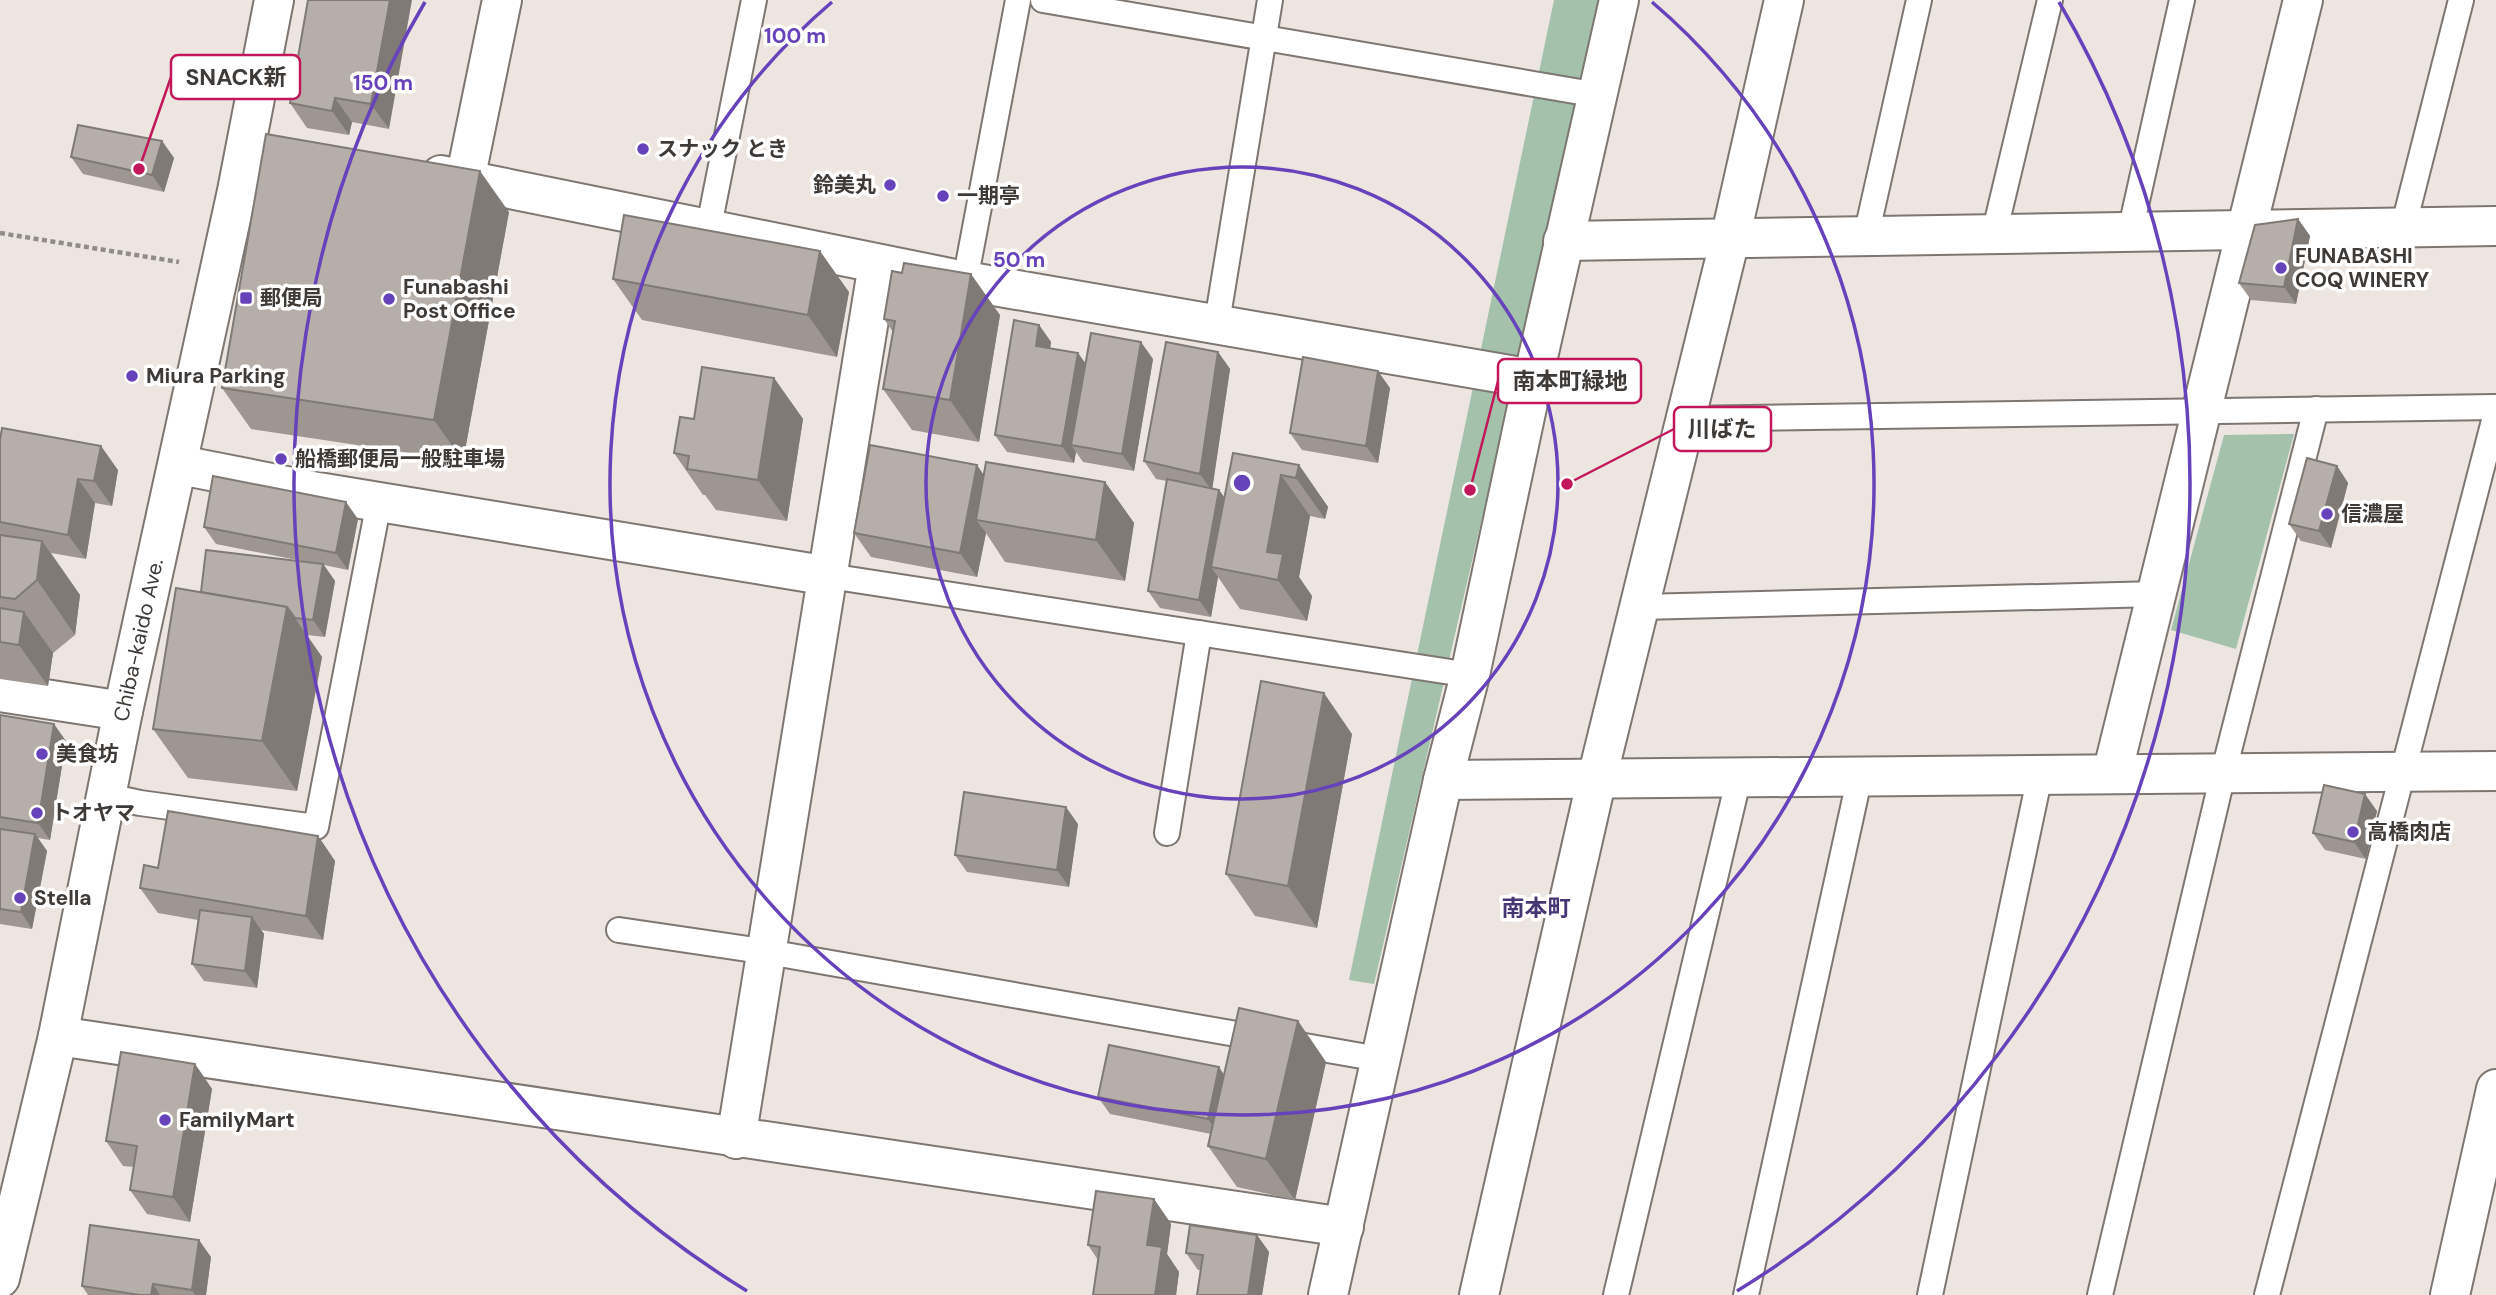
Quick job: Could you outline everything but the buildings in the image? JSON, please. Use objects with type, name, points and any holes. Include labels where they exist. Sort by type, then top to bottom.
[{"type":"main road","name":"Chiba-kaido Ave.","points":[[0,1279],[58,1036],[123,711],[180,465],[262,141],[274,0]]},
{"type":"main road","points":[[465,180],[502,0]]},
{"type":"main road","points":[[1328,1295],[1379,1059],[1470,675],[1563,241],[1619,0]]},
{"type":"main road","points":[[1479,1295],[1598,778],[1730,239],[1784,0]]},
{"type":"main road","points":[[2112,774],[2249,230],[2303,0]]},
{"type":"main road","points":[[412,170],[965,281],[1217,322],[1533,379]]},
{"type":"main road","points":[[1563,241],[2496,226]]},
{"type":"main road","points":[[736,1139],[878,264]]},
{"type":"main road","points":[[180,465],[379,502],[829,576]]},
{"type":"main road","points":[[0,692],[123,711]]},
{"type":"main road","points":[[1443,780],[2496,771]]},
{"type":"main road","points":[[58,1036],[736,1139],[1344,1227]]},
{"type":"main road","points":[[2450,1295],[2496,1089]]},
{"type":"lane","points":[[708,231],[754,0]]},
{"type":"lane","points":[[965,281],[1018,0]]},
{"type":"lane","points":[[1043,0],[1598,95]]},
{"type":"lane","points":[[1217,322],[1270,0]]},
{"type":"lane","points":[[1866,236],[1919,0]]},
{"type":"lane","points":[[1994,234],[2049,0]]},
{"type":"lane","points":[[2130,232],[2182,0]]},
{"type":"lane","points":[[2403,228],[2461,0]]},
{"type":"lane","points":[[1684,419],[2496,407]]},
{"type":"lane","points":[[2100,1295],[2223,774],[2316,409]]},
{"type":"lane","points":[[2267,1295],[2496,413]]},
{"type":"lane","points":[[108,796],[140,803],[316,827],[379,502]]},
{"type":"lane","points":[[829,576],[1470,675]]},
{"type":"lane","points":[[1640,607],[2157,594]]},
{"type":"lane","points":[[1167,833],[1199,634]]},
{"type":"lane","points":[[1930,1295],[2040,775]]},
{"type":"lane","points":[[1746,1295],[1860,776]]},
{"type":"lane","points":[[1616,1295],[1739,777]]},
{"type":"lane","points":[[619,930],[768,952],[1379,1059]]},
{"type":"path","points":[[0,233],[182,263]]},
{"type":"green space","points":[[1554,0],[1602,0],[1374,984],[1349,980]]},
{"type":"green space","points":[[2294,434],[2236,649],[2171,630],[2224,435]]},
{"type":"place","name":"スナック とき","points":[[643,149]]},
{"type":"place","name":"SNACK新","points":[[139,169]]},
{"type":"place","name":"鈴美丸","points":[[890,185]]},
{"type":"place","name":"一期亭","points":[[943,196]]},
{"type":"place","name":"FUNABASHI COQ WINERY","points":[[2281,268]]},
{"type":"place","name":"郵便局","points":[[246,298]]},
{"type":"place","name":"Funabashi Post Office","points":[[389,299]]},
{"type":"place","name":"Miura Parking","points":[[132,376]]},
{"type":"place","name":"船橋郵便局一般駐車場","points":[[281,459]]},
{"type":"place","name":"川ばた","points":[[1567,484]]},
{"type":"place","name":"南本町緑地","points":[[1470,490]]},
{"type":"place","name":"信濃屋","points":[[2327,514]]},
{"type":"place","name":"美食坊","points":[[42,754]]},
{"type":"place","name":"トオヤマ","points":[[37,813]]},
{"type":"place","name":"高橋肉店","points":[[2353,832]]},
{"type":"place","name":"Stella","points":[[20,898]]},
{"type":"place","name":"FamilyMart","points":[[165,1120]]},
{"type":"district","name":"南本町","points":[[1536,908]]}]
